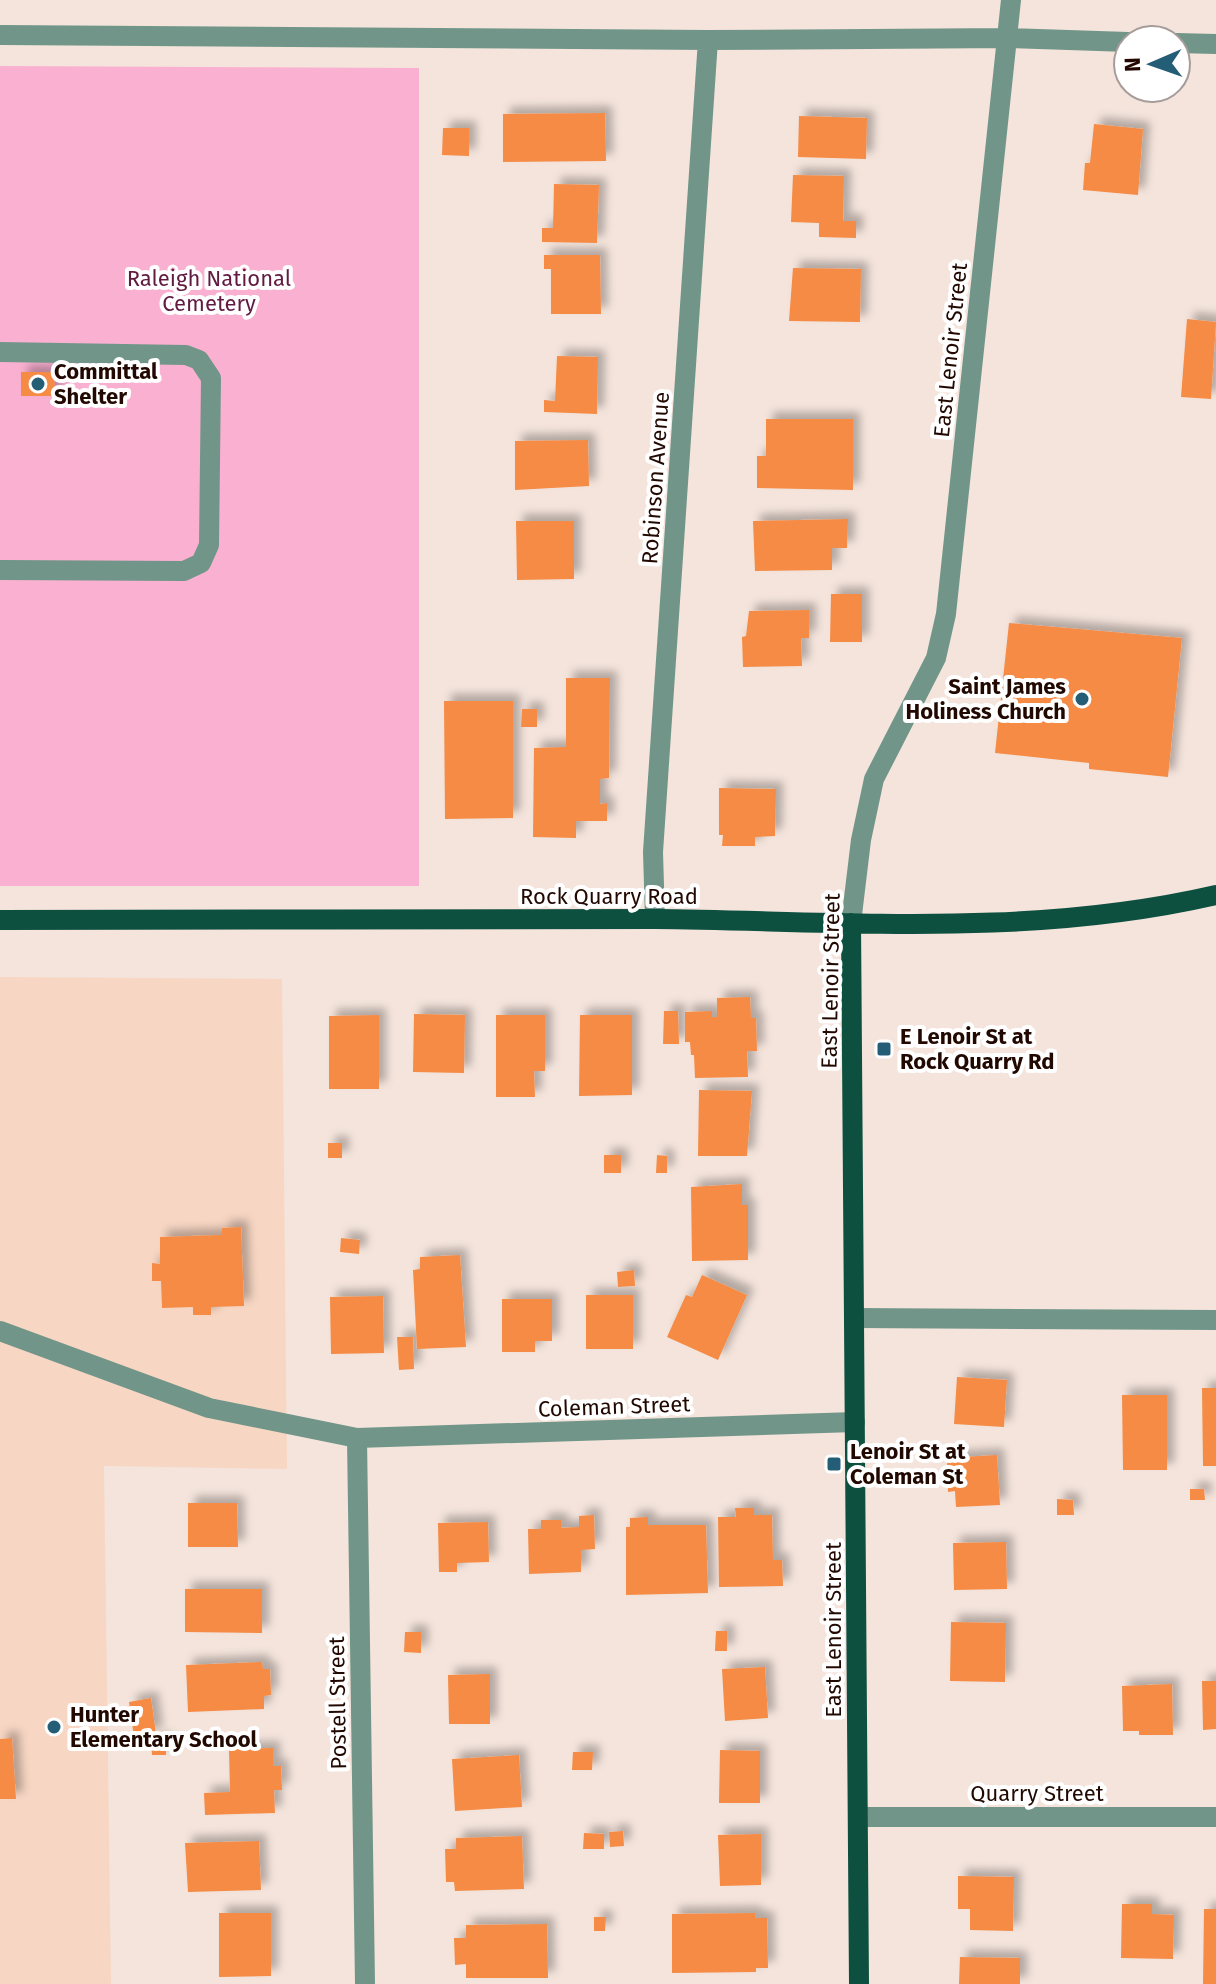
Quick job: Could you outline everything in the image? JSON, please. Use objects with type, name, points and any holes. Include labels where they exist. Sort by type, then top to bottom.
[{"type":"main road","name":"Rock Quarry Road","points":[[0,920],[1048,921],[1144,911],[1216,895]]},
{"type":"main road","name":"East Lenoir Street","points":[[851,923],[859,1984]]},
{"type":"street","name":"East Lenoir Street","points":[[851,923],[861,840],[874,779],[936,658],[946,614],[1011,0]]},
{"type":"street","points":[[0,35],[708,40],[1008,38],[1112,41]]},
{"type":"street","name":"Robinson Avenue","points":[[655,919],[653,852],[708,40]]},
{"type":"street","points":[[1192,43],[1216,44]]},
{"type":"street","points":[[0,352],[186,355],[199,360],[211,378],[209,545],[201,563],[184,571],[0,570]]},
{"type":"street","points":[[854,1318],[1216,1320]]},
{"type":"street","name":"Coleman Street","points":[[0,1331],[209,1408],[366,1438],[855,1422]]},
{"type":"street","name":"Postell Street","points":[[365,1984],[366,1438]]},
{"type":"street","name":"Quarry Street","points":[[858,1817],[1216,1817]]},
{"type":"shaded area","name":"Hunter Elementary School","points":[[0,977],[282,979],[287,1469],[104,1466],[111,1984],[0,1984]]},
{"type":"green space","name":"Raleigh National Cemetery","points":[[0,66],[419,68],[419,886],[0,886]]},
{"type":"building","points":[[605,113],[606,161],[503,162],[503,114]]},
{"type":"building","points":[[799,116],[867,118],[866,159],[798,157]]},
{"type":"building","points":[[1094,124],[1143,129],[1138,195],[1083,190],[1085,163],[1090,163]]},
{"type":"building","points":[[443,128],[469,128],[469,156],[442,155]]},
{"type":"building","points":[[793,175],[844,176],[843,221],[856,221],[856,238],[819,237],[819,223],[791,222]]},
{"type":"building","points":[[554,184],[599,185],[597,243],[542,242],[542,228],[553,228]]},
{"type":"building","points":[[544,255],[600,255],[601,314],[551,314],[551,269],[544,269]]},
{"type":"building","points":[[793,268],[861,269],[860,322],[789,321]]},
{"type":"building","points":[[1187,319],[1216,322],[1211,399],[1181,397]]},
{"type":"building","points":[[557,356],[598,357],[597,414],[544,412],[544,400],[555,401]]},
{"type":"building","name":"Committal Shelter","points":[[21,372],[54,372],[55,396],[21,396]]},
{"type":"building","points":[[766,419],[853,419],[853,490],[757,488],[757,456],[766,456]]},
{"type":"building","points":[[588,440],[589,486],[515,490],[515,441]]},
{"type":"building","points":[[848,519],[847,548],[832,548],[832,570],[755,571],[753,521]]},
{"type":"building","points":[[516,521],[574,521],[574,579],[517,580]]},
{"type":"building","points":[[831,594],[862,594],[862,642],[830,642]]},
{"type":"building","points":[[809,610],[809,638],[801,638],[802,666],[743,667],[742,637],[746,636],[749,611]]},
{"type":"building","points":[[1009,623],[1182,638],[1168,777],[1089,769],[1089,763],[995,753]]},
{"type":"building","points":[[566,678],[610,678],[609,778],[600,779],[600,804],[607,803],[607,821],[576,821],[576,838],[533,837],[534,748],[566,747]]},
{"type":"building","points":[[444,701],[513,701],[513,818],[445,819]]},
{"type":"building","points":[[522,709],[537,709],[537,727],[521,727]]},
{"type":"building","points":[[719,788],[776,789],[775,836],[755,837],[755,846],[722,846],[723,835],[719,835]]},
{"type":"building","points":[[750,997],[751,1018],[756,1018],[757,1051],[747,1051],[748,1077],[695,1078],[694,1055],[691,1055],[690,1042],[685,1042],[685,1012],[712,1011],[712,1017],[717,1017],[717,998]]},
{"type":"building","points":[[664,1011],[678,1011],[679,1044],[663,1044]]},
{"type":"building","points":[[414,1014],[465,1015],[464,1073],[413,1072]]},
{"type":"building","points":[[379,1015],[379,1089],[329,1089],[329,1016]]},
{"type":"building","points":[[496,1015],[545,1015],[545,1071],[534,1071],[535,1097],[496,1097]]},
{"type":"building","points":[[580,1015],[632,1015],[632,1095],[579,1096]]},
{"type":"building","points":[[699,1090],[752,1091],[747,1156],[698,1156]]},
{"type":"building","points":[[328,1143],[342,1143],[342,1158],[328,1158]]},
{"type":"building","points":[[604,1155],[621,1155],[621,1173],[604,1173]]},
{"type":"building","points":[[657,1155],[667,1156],[667,1173],[656,1173]]},
{"type":"building","points":[[742,1184],[742,1205],[748,1205],[748,1260],[692,1261],[691,1187]]},
{"type":"building","points":[[241,1227],[244,1306],[211,1307],[211,1315],[193,1315],[193,1307],[162,1308],[161,1281],[152,1281],[152,1263],[160,1264],[160,1237],[222,1235],[222,1228]]},
{"type":"building","points":[[341,1238],[360,1240],[359,1254],[340,1252]]},
{"type":"building","points":[[460,1255],[466,1347],[417,1349],[413,1270],[420,1269],[420,1257]]},
{"type":"building","points":[[634,1270],[635,1286],[618,1287],[617,1272]]},
{"type":"building","points":[[702,1275],[747,1295],[718,1360],[667,1337],[686,1295],[692,1297]]},
{"type":"building","points":[[586,1295],[633,1295],[633,1349],[586,1349]]},
{"type":"building","points":[[383,1296],[384,1353],[331,1354],[330,1297]]},
{"type":"building","points":[[502,1299],[552,1299],[552,1341],[535,1341],[535,1352],[502,1352]]},
{"type":"building","points":[[397,1337],[413,1337],[414,1369],[399,1370]]},
{"type":"building","points":[[957,1377],[1007,1380],[1004,1427],[954,1424]]},
{"type":"building","points":[[1202,1388],[1216,1388],[1216,1466],[1203,1466]]},
{"type":"building","points":[[1122,1395],[1167,1395],[1167,1470],[1123,1470]]},
{"type":"building","points":[[997,1455],[1000,1505],[956,1507],[955,1491],[948,1492],[947,1458]]},
{"type":"building","points":[[1190,1489],[1204,1489],[1205,1500],[1190,1500]]},
{"type":"building","points":[[1057,1499],[1073,1500],[1074,1515],[1057,1515]]},
{"type":"building","points":[[188,1503],[237,1503],[238,1547],[188,1547]]},
{"type":"building","points":[[735,1508],[754,1508],[754,1515],[772,1515],[773,1560],[782,1560],[783,1586],[719,1587],[718,1517],[736,1517]]},
{"type":"building","points":[[594,1515],[595,1549],[581,1550],[581,1572],[529,1574],[528,1529],[541,1529],[541,1520],[561,1520],[561,1528],[579,1527],[579,1516]]},
{"type":"building","points":[[648,1517],[648,1525],[706,1525],[708,1593],[626,1595],[626,1527],[630,1527],[630,1518]]},
{"type":"building","points":[[488,1522],[489,1562],[457,1563],[457,1572],[439,1572],[438,1523]]},
{"type":"building","points":[[1006,1542],[1007,1589],[954,1590],[953,1543]]},
{"type":"building","points":[[185,1589],[262,1589],[262,1633],[185,1632]]},
{"type":"building","points":[[951,1622],[1006,1623],[1005,1682],[950,1681]]},
{"type":"building","points":[[716,1631],[727,1631],[727,1651],[715,1651]]},
{"type":"building","points":[[405,1632],[421,1632],[421,1653],[404,1652]]},
{"type":"building","points":[[262,1662],[263,1669],[270,1669],[271,1695],[264,1696],[264,1709],[188,1712],[186,1665]]},
{"type":"building","points":[[765,1667],[768,1718],[725,1721],[722,1669]]},
{"type":"building","points":[[490,1674],[490,1724],[449,1724],[448,1675]]},
{"type":"building","points":[[1202,1681],[1216,1681],[1216,1729],[1203,1730]]},
{"type":"building","points":[[1172,1684],[1173,1735],[1139,1735],[1139,1731],[1123,1731],[1122,1686]]},
{"type":"building","points":[[151,1698],[156,1734],[134,1737],[129,1702]]},
{"type":"building","points":[[12,1738],[16,1799],[0,1799],[0,1739]]},
{"type":"building","points":[[166,1740],[166,1755],[152,1755],[151,1741]]},
{"type":"building","points":[[273,1748],[273,1766],[281,1766],[282,1790],[274,1790],[275,1813],[205,1815],[204,1793],[230,1792],[229,1749]]},
{"type":"building","points":[[720,1750],[760,1751],[760,1803],[719,1803]]},
{"type":"building","points":[[573,1752],[593,1752],[592,1770],[572,1770]]},
{"type":"building","points":[[519,1755],[522,1807],[455,1811],[452,1759]]},
{"type":"building","points":[[623,1831],[624,1846],[610,1847],[609,1832]]},
{"type":"building","points":[[584,1833],[604,1834],[604,1849],[583,1849]]},
{"type":"building","points":[[761,1834],[761,1885],[720,1886],[718,1835]]},
{"type":"building","points":[[522,1836],[524,1889],[455,1891],[454,1882],[446,1882],[445,1849],[456,1849],[456,1838]]},
{"type":"building","points":[[259,1841],[261,1890],[188,1892],[185,1843]]},
{"type":"building","points":[[958,1876],[1014,1877],[1013,1931],[970,1930],[970,1909],[958,1909]]},
{"type":"building","points":[[1122,1904],[1152,1904],[1152,1914],[1174,1915],[1173,1959],[1121,1958]]},
{"type":"building","points":[[1204,1909],[1216,1909],[1216,1984],[1203,1984]]},
{"type":"building","points":[[219,1913],[271,1913],[271,1976],[219,1977]]},
{"type":"building","points":[[755,1913],[755,1918],[767,1918],[768,1968],[756,1968],[756,1972],[672,1973],[672,1914]]},
{"type":"building","points":[[594,1917],[606,1917],[605,1931],[594,1931]]},
{"type":"building","points":[[547,1924],[548,1978],[466,1978],[466,1964],[455,1965],[454,1938],[466,1938],[466,1925]]},
{"type":"building","points":[[960,1957],[1020,1958],[1020,1984],[959,1984]]},
{"type":"place","name":"Committal Shelter","points":[[38,384]]},
{"type":"place","name":"Saint James Holiness Church","points":[[1082,699]]},
{"type":"place","name":"E Lenoir St at Rock Quarry Rd","points":[[884,1049]]},
{"type":"place","name":"Lenoir St at Coleman St","points":[[834,1464]]},
{"type":"place","name":"Hunter Elementary School","points":[[54,1727]]}]
